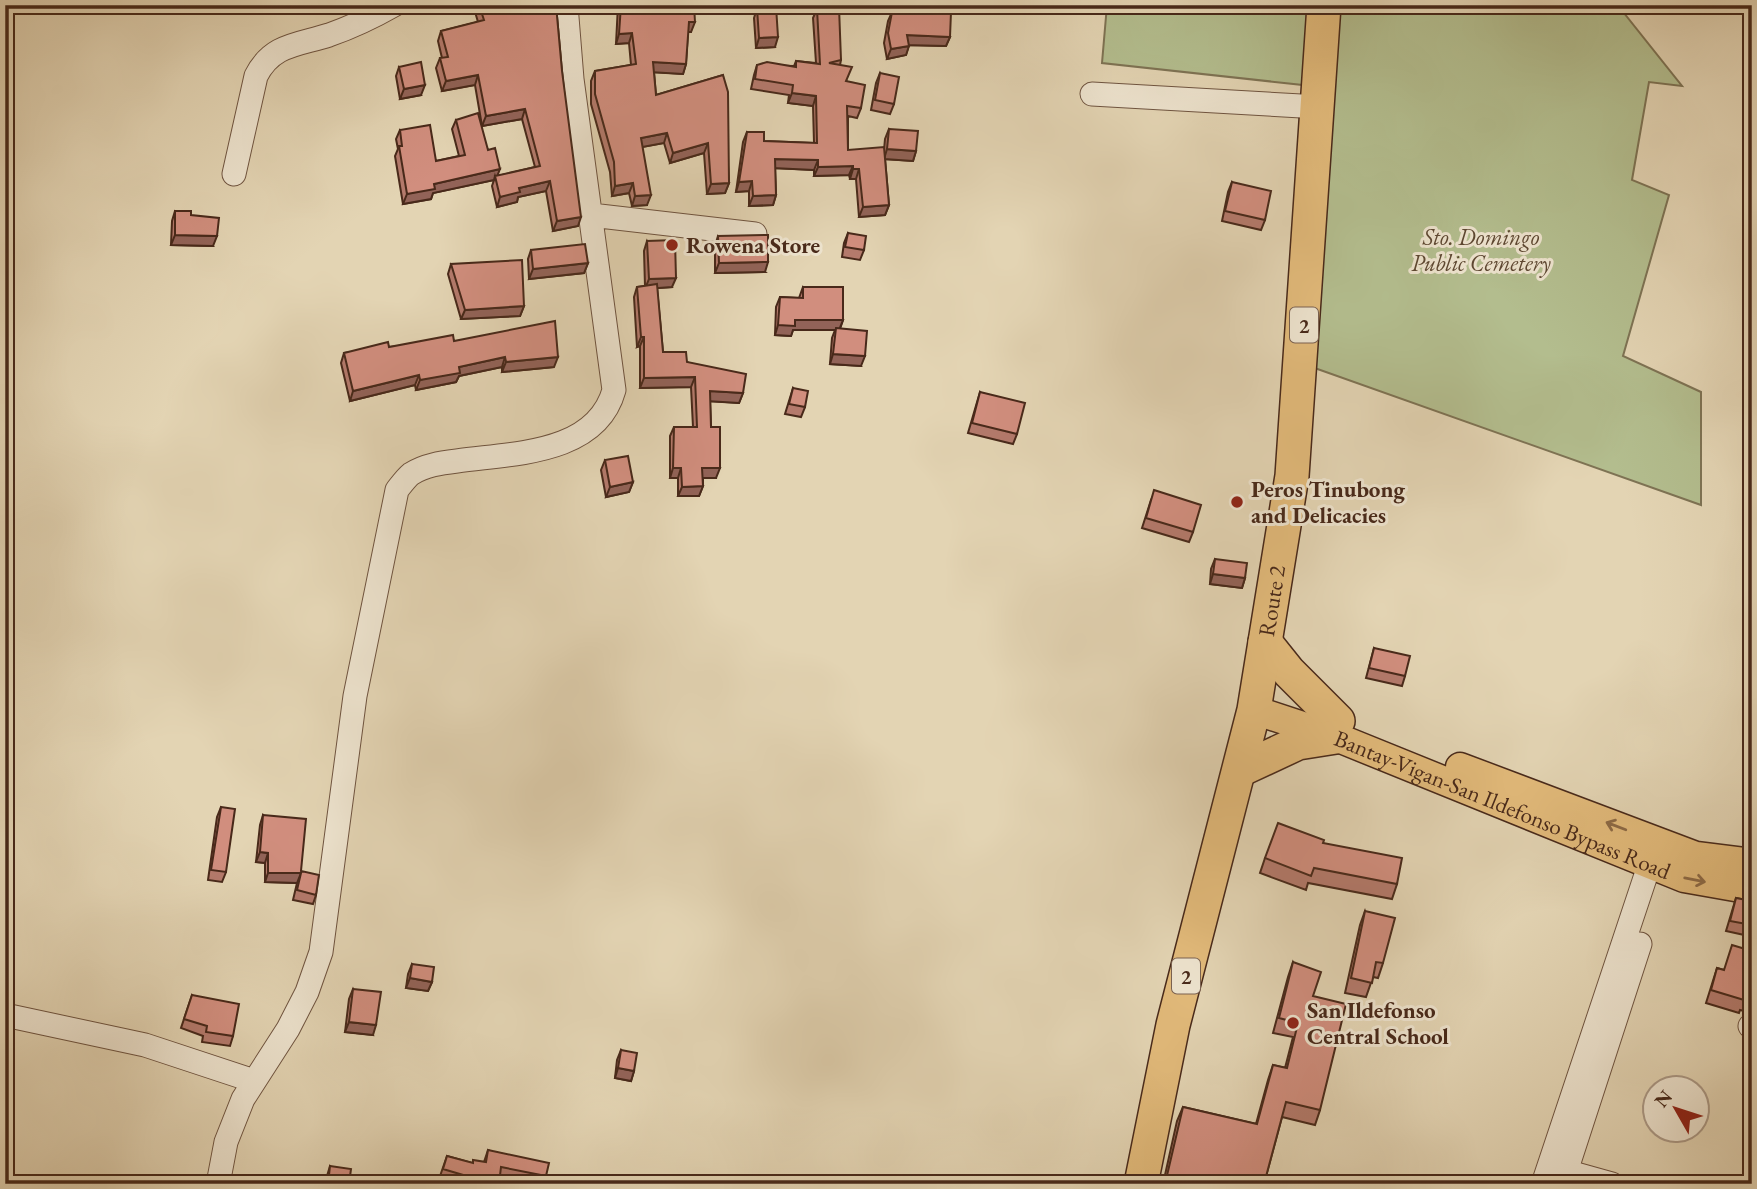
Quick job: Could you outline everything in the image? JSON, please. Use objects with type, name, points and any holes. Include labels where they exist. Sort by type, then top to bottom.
[{"type":"highway","name":"Route 2","points":[[1141,1184],[1173,1025],[1256,703],[1292,476],[1324,5]]},
{"type":"highway","points":[[1240,770],[1298,743],[1337,729],[1265,642]]},
{"type":"main road","name":"Bantay-Vigan-San Ildefonso Bypass Road","points":[[1256,703],[1337,729],[1661,855],[1752,863]]},
{"type":"main road","name":"Bantay-Vigan-San Ildefonso Bypass Road","points":[[1661,855],[1684,878],[1752,890]]},
{"type":"street","points":[[234,174],[256,76],[263,62],[276,51],[293,43],[327,36],[394,5]]},
{"type":"street","points":[[218,1184],[226,1142],[254,1081],[288,1030],[307,992],[321,952],[355,696],[397,490],[410,475],[430,465],[546,447],[571,440],[609,409],[614,390],[572,79],[566,5]]},
{"type":"street","points":[[1092,94],[1318,107]]},
{"type":"street","points":[[591,215],[755,234]]},
{"type":"street","points":[[1612,1184],[1555,1176],[1661,855]]},
{"type":"street","points":[[5,1015],[145,1045],[254,1081]]},
{"type":"green space","name":"Sto. Domingo Public Cemetery","points":[[1107,5],[1626,5],[1624,13],[1682,86],[1649,82],[1632,180],[1669,195],[1623,356],[1701,392],[1701,505],[1309,366],[1321,87],[1102,63]]},
{"type":"building","points":[[479,5],[556,5],[581,217],[557,221],[550,181],[519,188],[520,192],[500,197],[495,176],[540,166],[525,109],[486,116],[478,75],[446,81],[440,58],[448,57],[441,31],[484,20]]},
{"type":"building","points":[[621,5],[694,5],[695,22],[689,22],[686,64],[653,62],[656,95],[723,75],[728,92],[729,183],[711,184],[708,143],[673,153],[667,133],[641,138],[651,195],[635,196],[633,183],[615,186],[614,162],[595,94],[595,71],[636,64],[632,33],[619,34]]},
{"type":"building","points":[[776,6],[778,37],[759,38],[757,8]]},
{"type":"building","points":[[839,7],[841,60],[829,63],[852,67],[846,81],[865,85],[861,108],[847,106],[848,150],[884,147],[889,205],[863,207],[859,169],[853,169],[853,166],[818,167],[818,160],[775,159],[776,195],[753,196],[752,181],[739,182],[747,132],[764,132],[764,141],[817,143],[816,96],[792,93],[793,85],[755,79],[757,65],[767,62],[796,67],[796,61],[820,64],[817,9]]},
{"type":"building","points":[[892,12],[951,12],[950,37],[907,35],[909,46],[891,49],[888,33]]},
{"type":"building","points":[[421,62],[425,85],[404,89],[399,67]]},
{"type":"building","points":[[880,73],[899,77],[894,104],[875,100]]},
{"type":"building","points":[[478,113],[488,150],[495,148],[500,169],[434,184],[435,189],[407,194],[399,146],[402,146],[400,130],[430,125],[436,161],[465,155],[456,120]]},
{"type":"building","points":[[889,129],[918,131],[916,151],[887,149]]},
{"type":"building","points":[[1232,182],[1271,191],[1265,220],[1225,211]]},
{"type":"building","points":[[175,211],[191,211],[191,215],[219,218],[217,236],[175,235]]},
{"type":"building","points":[[848,233],[866,236],[864,250],[845,247]]},
{"type":"building","points":[[768,235],[768,262],[719,263],[718,236]]},
{"type":"building","points":[[675,240],[676,278],[649,279],[647,241]]},
{"type":"building","points":[[585,244],[588,263],[533,269],[531,250]]},
{"type":"building","points":[[522,260],[524,306],[465,310],[451,264]]},
{"type":"building","points":[[657,284],[663,352],[686,352],[687,362],[746,374],[743,393],[710,391],[711,427],[720,427],[720,468],[702,468],[703,486],[682,487],[681,468],[673,468],[674,427],[697,427],[695,377],[644,378],[644,337],[641,337],[637,287]]},
{"type":"building","points":[[803,287],[843,287],[843,320],[795,320],[795,326],[778,325],[780,297],[803,298]]},
{"type":"building","points":[[555,321],[558,357],[506,362],[505,357],[459,367],[460,373],[420,380],[419,375],[353,391],[344,353],[388,342],[389,347],[453,335],[454,341]]},
{"type":"building","points":[[836,328],[867,331],[865,356],[833,354]]},
{"type":"building","points":[[793,388],[808,391],[805,407],[789,404]]},
{"type":"building","points":[[980,392],[1025,403],[1017,434],[972,423]]},
{"type":"building","points":[[628,456],[633,482],[610,487],[605,460]]},
{"type":"building","points":[[1154,490],[1201,505],[1193,532],[1146,518]]},
{"type":"building","points":[[1215,559],[1247,563],[1245,578],[1213,574]]},
{"type":"building","points":[[1374,648],[1410,656],[1405,676],[1369,668]]},
{"type":"building","points":[[221,807],[235,809],[226,872],[211,870]]},
{"type":"building","points":[[263,815],[306,819],[301,871],[319,875],[316,895],[297,890],[301,873],[268,873],[268,853],[260,852]]},
{"type":"building","points":[[1278,823],[1324,840],[1323,843],[1402,858],[1397,884],[1314,868],[1311,876],[1265,858]]},
{"type":"building","points":[[1736,898],[1752,901],[1752,925],[1730,921]]},
{"type":"building","points":[[1365,911],[1395,918],[1383,963],[1376,962],[1372,983],[1351,978]]},
{"type":"building","points":[[1732,945],[1752,951],[1752,999],[1745,997],[1744,1000],[1711,990],[1717,968],[1724,970]]},
{"type":"building","points":[[1293,962],[1321,972],[1313,996],[1346,1004],[1320,1110],[1286,1102],[1264,1184],[1165,1184],[1183,1107],[1257,1124],[1273,1065],[1287,1068],[1298,1023],[1279,1018]]},
{"type":"building","points":[[412,964],[434,967],[432,982],[410,978]]},
{"type":"building","points":[[353,989],[381,992],[376,1025],[349,1022]]},
{"type":"building","points":[[192,995],[239,1004],[233,1036],[206,1032],[207,1026],[184,1019]]},
{"type":"building","points":[[621,1050],[637,1053],[634,1071],[618,1068]]},
{"type":"building","points":[[488,1150],[549,1163],[546,1176],[501,1167],[499,1184],[469,1184],[470,1177],[443,1169],[447,1156],[473,1163],[473,1160],[486,1162]]},
{"type":"building","points":[[330,1166],[351,1169],[349,1184],[328,1184]]},
{"type":"place","name":"Rowena Store","points":[[672,245]]},
{"type":"place","name":"Peros Tinubong and Delicacies","points":[[1237,502]]},
{"type":"place","name":"San Ildefonso Central School","points":[[1293,1023]]}]
